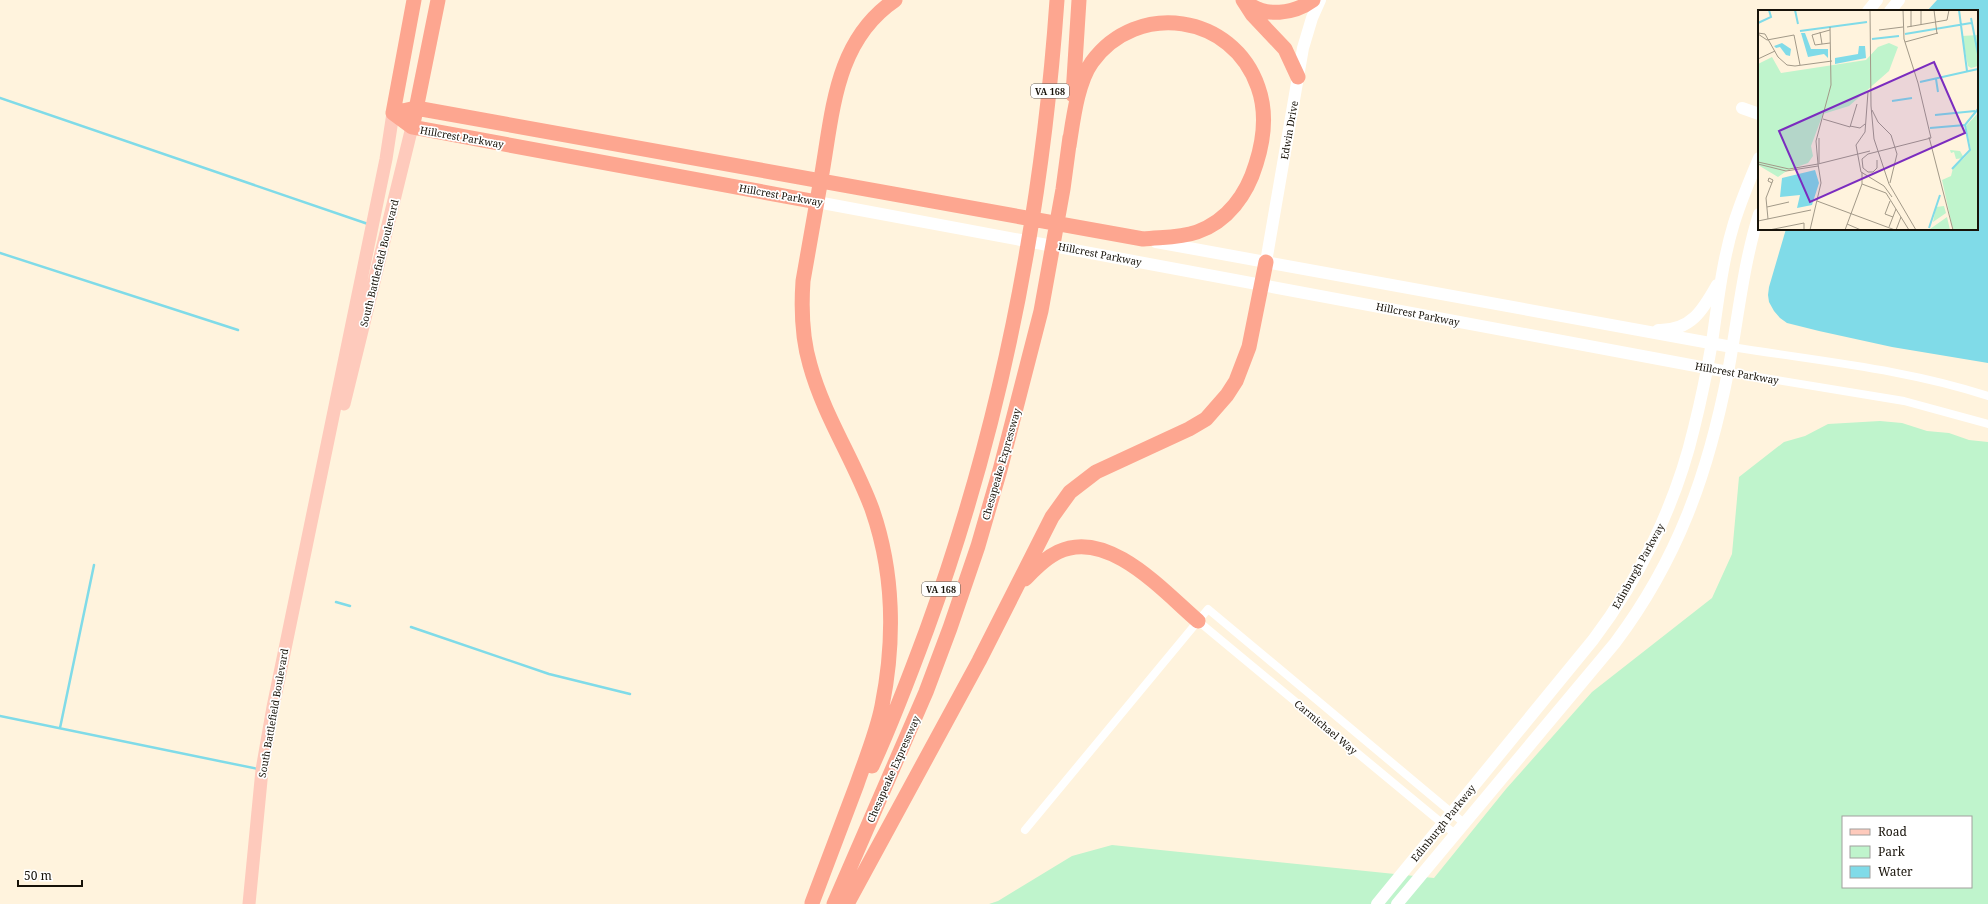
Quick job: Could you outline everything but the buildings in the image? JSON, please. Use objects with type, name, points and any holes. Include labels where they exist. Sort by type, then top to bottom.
[{"type":"highway","name":"South Battlefield Boulevard","points":[[393,113],[414,0]]},
{"type":"highway","name":"South Battlefield Boulevard","points":[[412,127],[438,0]]},
{"type":"highway","points":[[812,903],[867,754],[882,708],[891,636],[887,578],[879,535],[865,491],[814,379],[804,336],[802,281],[841,74],[859,34],[874,15],[895,0]]},
{"type":"highway","name":"Chesapeake Expressway","points":[[812,903],[886,737],[940,593],[965,517],[985,446],[1003,373],[1026,260],[1039,182],[1049,102],[1057,0]]},
{"type":"highway","name":"Chesapeake Expressway","points":[[834,904],[920,706],[955,613],[978,546],[1002,462],[1041,311],[1063,189],[1069,146],[1076,69],[1079,0]]},
{"type":"highway","points":[[1243,0],[1251,6],[1272,12],[1295,10],[1313,0]]},
{"type":"highway","points":[[1243,0],[1252,14],[1285,49],[1298,77]]},
{"type":"highway","points":[[1069,146],[1077,99],[1092,63],[1116,38],[1130,31],[1150,23],[1168,22],[1202,27],[1226,41],[1246,62],[1258,87],[1263,112],[1264,130],[1255,167],[1243,194],[1229,212],[1214,223],[1197,232],[1143,239]]},
{"type":"highway","name":"Hillcrest Parkway","points":[[393,113],[416,108],[1143,239]]},
{"type":"highway","name":"Hillcrest Parkway","points":[[393,113],[412,127],[817,202]]},
{"type":"highway","points":[[847,904],[979,661],[1052,517],[1070,492],[1096,472],[1190,429],[1206,418],[1220,404],[1236,381],[1246,359],[1266,262]]},
{"type":"highway","points":[[1014,592],[1039,564],[1059,552],[1079,547],[1106,551],[1130,563],[1198,621]]},
{"type":"main road","name":"Edwin Drive","points":[[1266,262],[1307,33],[1320,0]]},
{"type":"main road","points":[[1869,10],[1877,0]]},
{"type":"main road","points":[[1891,10],[1899,0]]},
{"type":"main road","points":[[1742,108],[1758,114]]},
{"type":"main road","name":"South Battlefield Boulevard","points":[[249,904],[263,760],[275,694],[312,524],[386,159],[393,113]]},
{"type":"main road","name":"South Battlefield Boulevard","points":[[312,524],[334,442],[412,127]]},
{"type":"main road","name":"Edinburgh Parkway","points":[[1377,904],[1597,634],[1643,561],[1667,512],[1686,460],[1712,344],[1722,277],[1734,224],[1758,161]]},
{"type":"main road","name":"Hillcrest Parkway","points":[[817,202],[1728,372]]},
{"type":"main road","name":"Edinburgh Parkway","points":[[1397,904],[1615,643],[1650,592],[1679,536],[1702,479],[1713,442],[1728,372],[1750,247],[1758,218]]},
{"type":"main road","name":"Hillcrest Parkway","points":[[1143,239],[1732,347]]},
{"type":"main road","points":[[1631,329],[1661,330],[1673,328],[1694,319],[1706,306],[1722,277]]},
{"type":"street","name":"Hillcrest Parkway","points":[[1732,347],[1885,372],[1948,385],[1988,396]]},
{"type":"street","name":"Hillcrest Parkway","points":[[1728,372],[1904,401],[1988,424]]},
{"type":"street","name":"Carmichael Way","points":[[1455,834],[1198,621],[1208,609],[1464,823]]},
{"type":"street","points":[[1025,830],[1198,621]]},
{"type":"green space","points":[[1880,421],[1902,423],[1927,431],[1949,433],[1969,440],[1988,442],[1988,904],[989,904],[998,901],[1072,856],[1112,845],[1434,878],[1506,789],[1592,692],[1712,598],[1732,554],[1739,477],[1784,442],[1805,436],[1828,424]]},
{"type":"water","points":[[1937,0],[1988,0],[1988,363],[1892,347],[1787,323],[1774,311],[1769,302],[1769,287],[1786,230],[1978,230],[1978,10],[1928,10]]},
{"type":"waterway","points":[[0,98],[368,224]]},
{"type":"waterway","points":[[0,253],[238,330]]},
{"type":"waterway","points":[[60,728],[94,565]]},
{"type":"waterway","points":[[336,602],[350,606]]},
{"type":"waterway","points":[[411,627],[549,674],[630,694]]},
{"type":"waterway","points":[[0,716],[258,769]]}]
